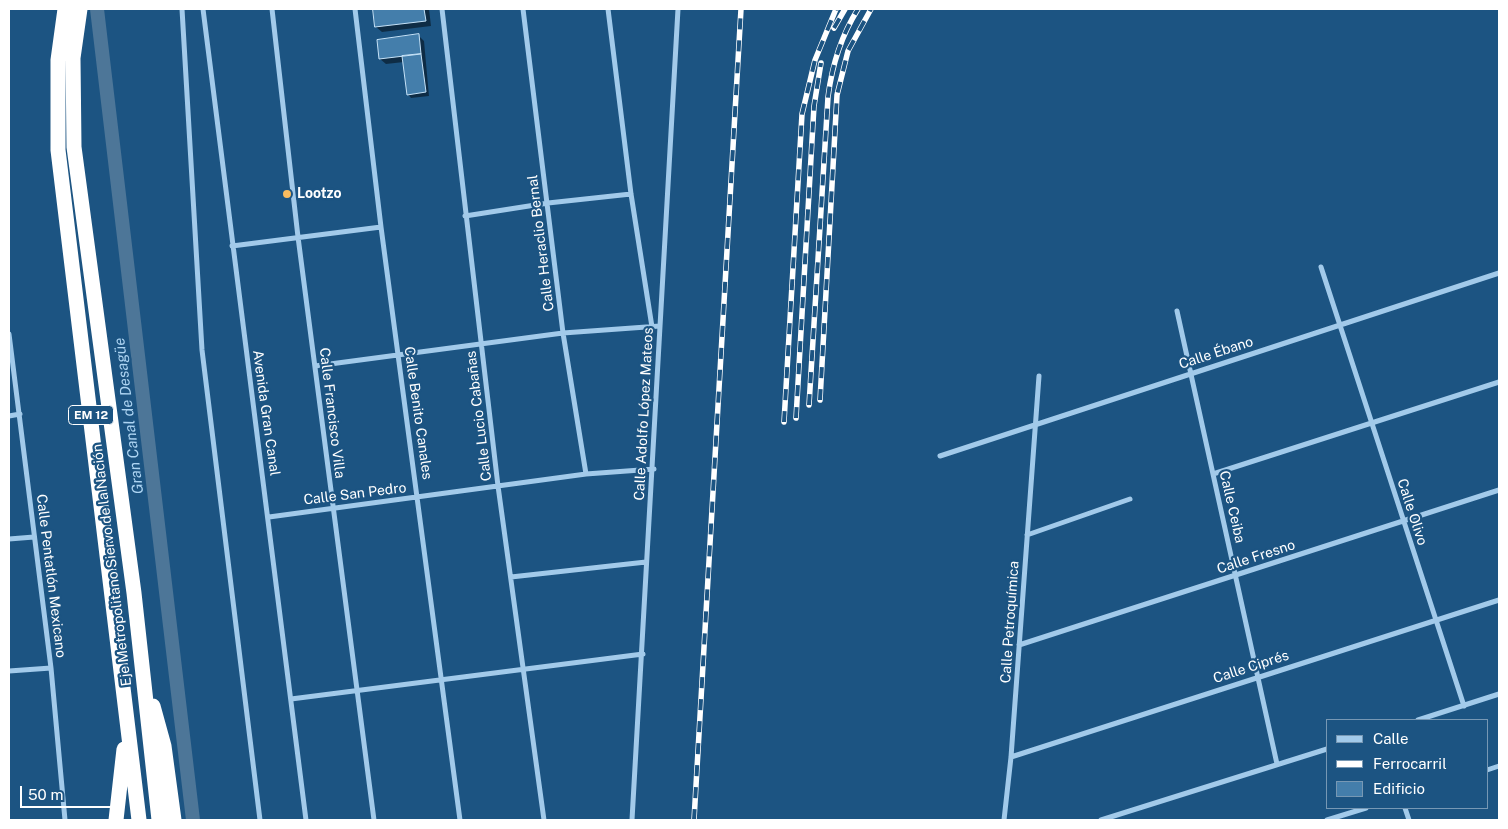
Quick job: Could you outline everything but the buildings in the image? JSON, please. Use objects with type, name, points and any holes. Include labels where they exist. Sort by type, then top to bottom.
[{"type":"highway","name":"Eje Metropolitano Siervo de la Nación","points":[[65,9],[58,60],[58,150],[139,820]]},
{"type":"highway","name":"Eje Metropolitano Siervo de la Nación","points":[[80,9],[74,58],[74,148],[134,594],[139,656],[159,820]]},
{"type":"highway","points":[[139,656],[164,746],[174,820]]},
{"type":"highway","points":[[116,820],[127,722]]},
{"type":"street","points":[[182,9],[190,107],[202,350],[260,820]]},
{"type":"street","name":"Avenida Gran Canal","points":[[204,9],[232,246],[269,517],[306,820]]},
{"type":"street","name":"Calle Francisco Villa","points":[[272,9],[298,237],[374,820]]},
{"type":"street","name":"Calle Benito Canales","points":[[355,9],[381,227],[460,820]]},
{"type":"street","name":"Calle Lucio Cabañas","points":[[442,9],[498,486],[544,820]]},
{"type":"street","name":"Calle Heraclio Bernal","points":[[523,9],[563,333],[586,474]]},
{"type":"street","points":[[608,9],[631,194],[652,326]]},
{"type":"street","name":"Calle Adolfo López Mateos","points":[[632,820],[643,654],[646,562],[654,469],[678,9]]},
{"type":"street","points":[[465,216],[548,203],[631,194]]},
{"type":"street","points":[[232,246],[381,227]]},
{"type":"street","name":"Calle Olivo","points":[[1321,267],[1464,706]]},
{"type":"street","name":"Calle Ébano","points":[[940,456],[1499,273]]},
{"type":"street","name":"Calle Ceiba","points":[[1177,310],[1277,764]]},
{"type":"street","points":[[315,366],[563,333],[660,326]]},
{"type":"street","name":"Calle Pentatlón Mexicano","points":[[9,334],[51,668],[65,820]]},
{"type":"street","name":"Calle Petroquímica","points":[[1004,820],[1011,757],[1040,376]]},
{"type":"street","points":[[1213,474],[1499,382]]},
{"type":"street","points":[[9,416],[20,414]]},
{"type":"street","name":"Calle San Pedro","points":[[269,517],[586,474],[654,469]]},
{"type":"street","name":"Calle Fresno","points":[[1020,645],[1499,490]]},
{"type":"street","points":[[1027,535],[1130,500]]},
{"type":"street","points":[[9,539],[34,537]]},
{"type":"street","points":[[511,577],[646,562]]},
{"type":"street","name":"Calle Ciprés","points":[[1011,757],[1499,600]]},
{"type":"street","points":[[291,699],[643,654]]},
{"type":"street","points":[[9,671],[51,668]]},
{"type":"street","points":[[1421,719],[1499,694]]},
{"type":"street","points":[[1101,820],[1326,749]]},
{"type":"street","points":[[1327,820],[1363,809]]},
{"type":"waterway","name":"Gran Canal de Desagüe","points":[[97,9],[193,820]]},
{"type":"railway","points":[[694,820],[741,9]]},
{"type":"railway","points":[[784,422],[802,114],[815,60],[836,9]]},
{"type":"railway","points":[[834,28],[845,9]]},
{"type":"railway","points":[[809,405],[828,97],[838,51],[858,9]]},
{"type":"railway","points":[[820,400],[837,95],[848,51],[871,9]]},
{"type":"railway","points":[[796,418],[814,106],[821,63]]},
{"type":"place","name":"Lootzo","points":[[287,194]]}]
